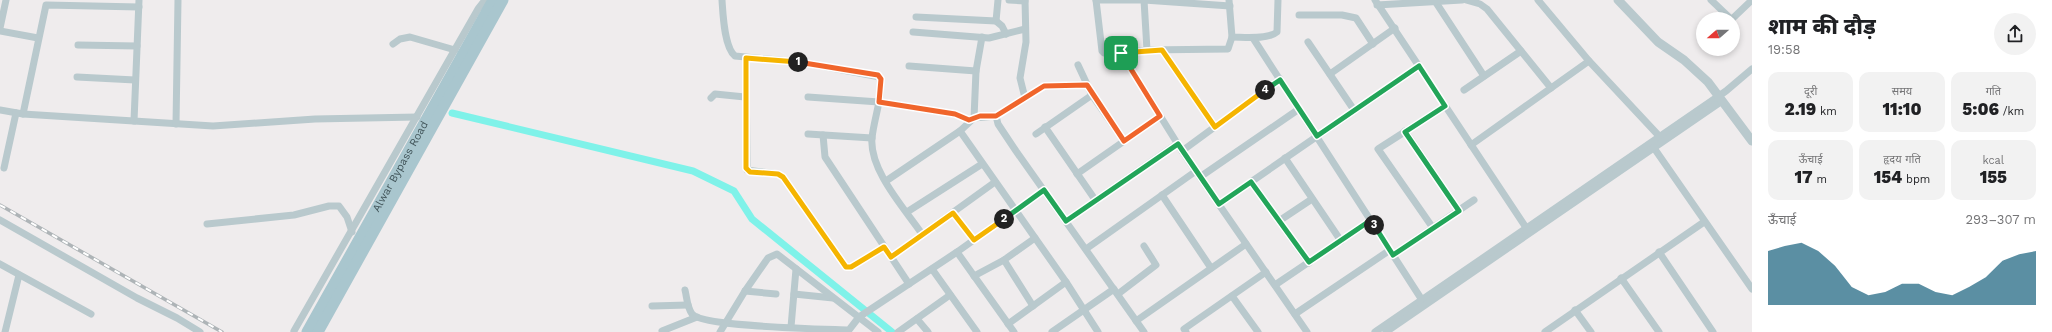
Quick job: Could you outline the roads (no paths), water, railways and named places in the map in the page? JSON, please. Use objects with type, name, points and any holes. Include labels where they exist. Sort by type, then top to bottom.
[{"type":"main road","name":"Alwar Bypass Road","points":[[307,332],[493,0]]},
{"type":"main road","name":"Alwar Bypass Road","points":[[318,332],[502,0]]},
{"type":"street","points":[[6,0],[0,29],[38,38]]},
{"type":"street","points":[[176,124],[178,0]]},
{"type":"street","points":[[294,331],[352,232],[478,9],[486,0]]},
{"type":"street","points":[[722,0],[724,28],[731,51],[735,56],[800,62],[878,75],[881,79],[879,102],[872,138],[873,157],[886,181],[922,234]]},
{"type":"street","points":[[996,21],[998,0]]},
{"type":"street","points":[[1009,0],[1025,1],[1026,42],[1020,78],[1025,98]]},
{"type":"street","points":[[1096,0],[1144,0],[1230,3],[1232,37],[1228,49],[1147,50],[1104,53],[1102,51],[1096,0]]},
{"type":"street","points":[[1144,0],[1147,50]]},
{"type":"street","points":[[1232,37],[1253,38],[1274,35],[1277,32],[1278,0]]},
{"type":"street","points":[[1376,2],[1462,0]]},
{"type":"street","points":[[1466,0],[1480,4],[1487,9],[1551,88]]},
{"type":"street","points":[[1538,0],[1589,61],[1660,137]]},
{"type":"street","points":[[1618,0],[1658,42],[1696,70],[1752,141]]},
{"type":"street","points":[[1711,0],[1724,12]]},
{"type":"street","points":[[1739,12],[1752,0]]},
{"type":"street","points":[[1435,1],[1484,76]]},
{"type":"street","points":[[1376,2],[1395,28],[1526,229]]},
{"type":"street","points":[[4,168],[20,113],[46,5],[139,4],[134,121]]},
{"type":"street","points":[[1299,15],[1342,15],[1356,18],[1373,44]]},
{"type":"street","points":[[916,17],[996,21],[1002,26],[1006,34]]},
{"type":"street","points":[[1330,74],[1395,28]]},
{"type":"street","points":[[913,32],[994,37],[1025,29]]},
{"type":"street","points":[[393,44],[400,39],[410,37],[455,50]]},
{"type":"street","points":[[886,181],[960,131],[972,119],[976,71],[982,37]]},
{"type":"street","points":[[1253,38],[1422,300]]},
{"type":"street","points":[[1308,42],[1354,110]]},
{"type":"street","points":[[78,45],[137,46]]},
{"type":"street","points":[[1162,50],[1215,127]]},
{"type":"street","points":[[1464,90],[1520,51]]},
{"type":"street","points":[[1121,53],[1182,151],[1307,332]]},
{"type":"street","points":[[746,58],[745,97],[747,170],[778,174],[783,177],[846,267],[851,267],[884,247]]},
{"type":"street","points":[[1471,145],[1589,61]]},
{"type":"street","points":[[1078,65],[1092,95],[1124,141]]},
{"type":"street","points":[[909,66],[976,71]]},
{"type":"street","points":[[1219,204],[1419,66]]},
{"type":"street","points":[[1386,332],[1654,148],[1720,99],[1752,70]]},
{"type":"street","points":[[77,77],[135,80]]},
{"type":"street","points":[[1182,151],[1280,80]]},
{"type":"street","points":[[808,96],[879,102],[955,114],[972,119],[996,116],[1044,86],[1087,85]]},
{"type":"street","points":[[711,98],[715,94],[745,97]]},
{"type":"street","points":[[1036,134],[1092,95]]},
{"type":"street","points":[[1376,332],[1660,137],[1720,99]]},
{"type":"street","points":[[1432,228],[1378,149],[1445,106]]},
{"type":"street","points":[[1086,249],[1162,195],[1198,174],[1299,109]]},
{"type":"street","points":[[0,110],[20,113],[213,126],[315,119],[417,116]]},
{"type":"street","points":[[996,116],[1002,130],[1144,332]]},
{"type":"street","points":[[1077,174],[1160,116]]},
{"type":"street","points":[[1045,127],[1096,201]]},
{"type":"street","points":[[960,131],[1066,282],[1083,311],[1098,332]]},
{"type":"street","points":[[1405,132],[1459,211]]},
{"type":"street","points":[[808,134],[872,138]]},
{"type":"street","points":[[823,135],[825,157],[909,284]]},
{"type":"street","points":[[1066,221],[1178,144]]},
{"type":"street","points":[[1654,148],[1752,289]]},
{"type":"street","points":[[1285,158],[1341,241]]},
{"type":"street","points":[[907,212],[982,164]]},
{"type":"street","points":[[891,257],[995,182]]},
{"type":"street","points":[[1251,182],[1309,262]]},
{"type":"street","points":[[686,290],[688,305],[692,314],[697,317],[766,329],[791,327],[849,331],[859,317],[957,252],[1044,190]]},
{"type":"street","points":[[1162,195],[1211,268]]},
{"type":"street","points":[[1279,221],[1312,199]]},
{"type":"street","points":[[1295,314],[1459,211],[1474,200]]},
{"type":"street","points":[[207,224],[294,216],[329,206],[339,206],[347,217],[352,232]]},
{"type":"street","points":[[953,213],[974,240]]},
{"type":"street","points":[[0,220],[200,332]]},
{"type":"street","points":[[1275,285],[1371,220]]},
{"type":"street","points":[[1547,332],[1575,310],[1704,222]]},
{"type":"street","points":[[974,276],[1004,260],[1035,238]]},
{"type":"street","points":[[1136,321],[1246,244]]},
{"type":"street","points":[[1052,332],[1156,265],[1144,246]]},
{"type":"street","points":[[957,252],[1014,332]]},
{"type":"street","points":[[1658,252],[1713,332]]},
{"type":"street","points":[[720,332],[745,291],[768,258],[777,254],[878,332]]},
{"type":"street","points":[[1004,260],[1033,306]]},
{"type":"street","points":[[0,264],[91,314]]},
{"type":"street","points":[[791,327],[796,269]]},
{"type":"street","points":[[932,269],[977,332]]},
{"type":"street","points":[[1183,331],[1266,272]]},
{"type":"street","points":[[4,327],[19,275]]},
{"type":"street","points":[[1621,278],[1659,332]]},
{"type":"street","points":[[1008,324],[1066,282]]},
{"type":"street","points":[[745,291],[776,294]]},
{"type":"street","points":[[794,294],[834,298]]},
{"type":"street","points":[[898,332],[950,295]]},
{"type":"street","points":[[1232,296],[1258,332]]},
{"type":"street","points":[[652,306],[688,305]]},
{"type":"street","points":[[1575,310],[1590,332]]},
{"type":"street","points":[[662,331],[697,317]]},
{"type":"street","points":[[917,319],[928,332]]},
{"type":"street","points":[[1397,325],[1401,332]]},
{"type":"waterway","points":[[452,113],[693,171],[734,191],[752,219],[892,332]]},
{"type":"railway","points":[[0,205],[222,332]]}]
